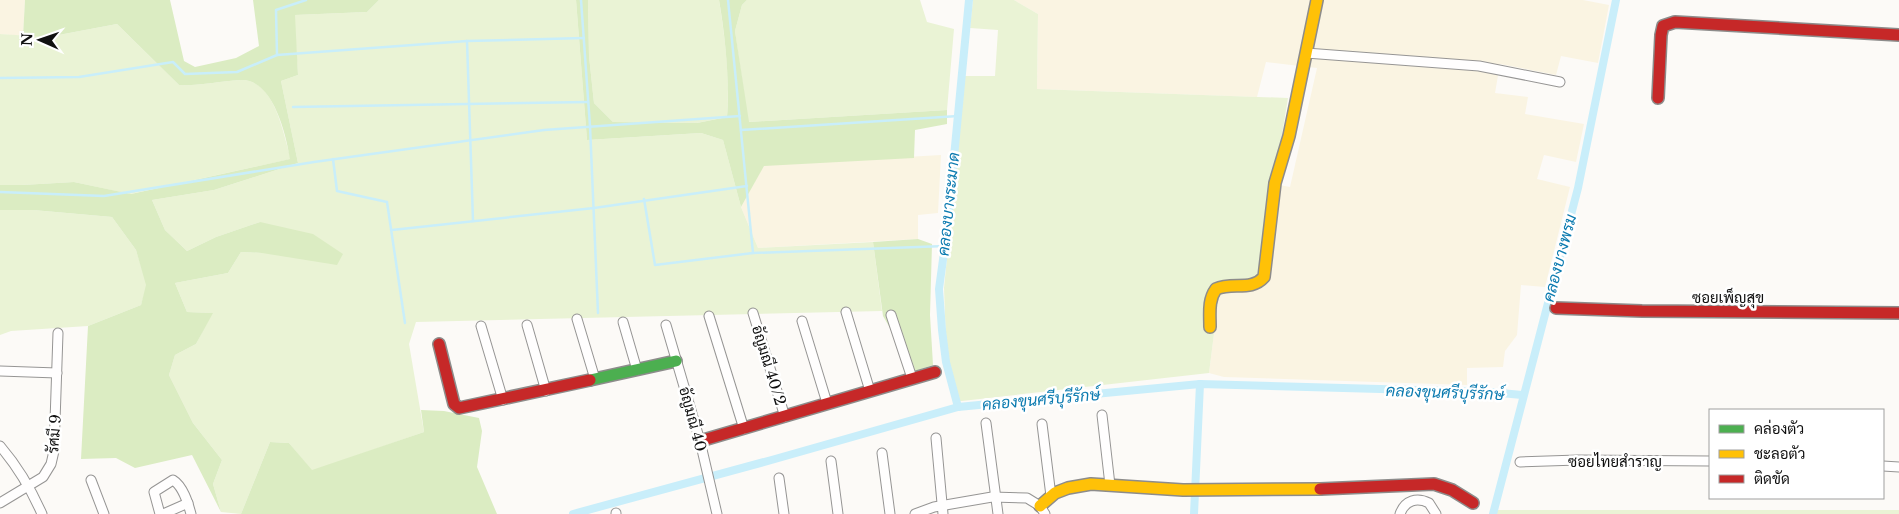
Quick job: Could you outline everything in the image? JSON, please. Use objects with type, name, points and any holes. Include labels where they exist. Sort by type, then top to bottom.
[{"type":"street","points":[[1210,327],[1212,295],[1217,288],[1224,285],[1255,286],[1261,284],[1264,277],[1276,183],[1289,136],[1317,0]]},
{"type":"street","points":[[1658,98],[1661,36],[1664,26],[1668,23],[1899,35]]},
{"type":"street","points":[[1306,53],[1479,66],[1560,82]]},
{"type":"street","name":"ซอยเพ็ญสุข","points":[[1556,308],[1642,311],[1899,313]]},
{"type":"street","points":[[846,312],[870,391]]},
{"type":"street","name":"อัญมณี 40/2","points":[[753,313],[784,417]]},
{"type":"street","points":[[891,315],[912,378]]},
{"type":"street","points":[[709,316],[744,428]]},
{"type":"street","points":[[578,319],[595,379]]},
{"type":"street","points":[[802,320],[828,403]]},
{"type":"street","points":[[623,322],[637,370]]},
{"type":"street","points":[[527,325],[546,391]]},
{"type":"street","name":"อัญมณี 40","points":[[666,325],[701,445],[717,514]]},
{"type":"street","points":[[481,326],[502,400]]},
{"type":"street","name":"รัศมี 9","points":[[0,503],[43,477],[51,464],[54,451],[58,333]]},
{"type":"street","points":[[439,344],[454,404],[459,408],[546,391],[676,361]]},
{"type":"street","points":[[0,371],[57,373]]},
{"type":"street","points":[[701,445],[744,428],[935,372]]},
{"type":"street","points":[[1102,415],[1110,485]]},
{"type":"street","points":[[986,423],[998,514]]},
{"type":"street","points":[[1042,424],[1051,496]]},
{"type":"street","points":[[936,438],[943,510]]},
{"type":"street","points":[[0,446],[29,485],[42,514]]},
{"type":"street","points":[[882,453],[890,514]]},
{"type":"street","name":"ซอยไทยสำราญ","points":[[1520,462],[1578,460],[1709,462]]},
{"type":"street","points":[[831,461],[838,514]]},
{"type":"street","points":[[1884,466],[1899,467]]},
{"type":"street","points":[[779,478],[784,514]]},
{"type":"street","points":[[91,480],[104,514]]},
{"type":"street","points":[[188,503],[162,514],[154,492],[170,481],[176,482],[188,503],[191,514]]},
{"type":"street","points":[[914,514],[943,510],[996,497],[1027,498],[1042,510],[1051,496],[1068,488],[1092,484],[1183,490],[1285,490],[1434,484],[1452,490],[1473,503]]},
{"type":"street","points":[[1400,514],[1406,504],[1417,500],[1429,503],[1436,514]]},
{"type":"shaded area","points":[[0,0],[25,0],[23,36],[0,34]]},
{"type":"shaded area","points":[[1014,0],[1583,0],[1609,5],[1598,63],[1561,56],[1556,75],[1500,64],[1495,93],[1528,97],[1525,114],[1584,124],[1576,162],[1544,155],[1537,179],[1570,187],[1545,287],[1521,285],[1517,335],[1505,351],[1503,367],[1467,368],[1467,385],[1224,377],[1209,373],[1219,293],[1274,184],[1290,187],[1317,68],[1266,62],[1257,97],[1037,89],[1038,14]]},
{"type":"shaded area","points":[[941,155],[938,213],[918,215],[918,239],[758,248],[741,207],[764,165]]},
{"type":"green space","points":[[25,0],[170,0],[184,61],[195,67],[236,58],[259,46],[253,0],[379,0],[367,12],[295,15],[298,75],[281,81],[298,163],[214,190],[152,200],[165,230],[187,251],[216,237],[260,222],[313,234],[343,254],[337,265],[262,253],[241,252],[228,273],[175,283],[187,312],[213,313],[196,344],[175,355],[169,375],[193,423],[222,460],[213,484],[221,512],[192,455],[135,468],[116,458],[81,459],[88,326],[141,305],[146,285],[136,250],[112,217],[33,210],[0,210],[0,185],[74,182],[131,194],[290,159],[281,123],[270,98],[262,88],[252,82],[241,80],[179,85],[117,24],[48,37],[23,36]]},
{"type":"green space","points":[[379,0],[576,0],[587,140],[701,133],[723,140],[741,207],[758,248],[873,242],[882,311],[416,322],[409,344],[424,432],[312,471],[289,443],[270,442],[241,514],[221,512],[213,484],[222,460],[193,423],[169,375],[175,355],[196,344],[212,313],[187,312],[175,283],[228,273],[241,252],[262,253],[260,222],[216,237],[187,251],[165,230],[152,200],[214,190],[298,163],[281,81],[298,75],[294,15],[367,12]]},
{"type":"green space","points":[[576,0],[588,0],[589,56],[594,103],[613,122],[697,123],[727,117],[726,58],[719,0],[747,0],[742,5],[735,31],[749,122],[947,110],[947,124],[915,130],[914,158],[764,166],[741,207],[723,140],[701,133],[587,140]]},
{"type":"green space","points":[[588,0],[719,0],[726,58],[727,117],[697,123],[613,122],[594,103],[589,56]]},
{"type":"green space","points":[[747,0],[920,0],[927,22],[954,29],[947,110],[748,122],[735,31],[742,5]]},
{"type":"green space","points":[[973,0],[1014,0],[1038,14],[1037,89],[1288,98],[1259,275],[1240,292],[1219,294],[1209,373],[953,402],[946,341],[944,288],[965,76],[995,76],[998,30],[970,28]]},
{"type":"green space","points":[[117,24],[179,85],[241,80],[253,82],[262,88],[276,110],[291,159],[130,194],[74,182],[0,185],[0,34],[48,37]]},
{"type":"green space","points":[[0,210],[33,210],[112,217],[136,250],[147,285],[141,305],[88,326],[11,331],[0,335]]},
{"type":"green space","points":[[918,239],[932,244],[930,315],[933,365],[915,371],[883,316],[873,242]]},
{"type":"green space","points":[[421,410],[444,411],[479,418],[482,431],[477,467],[497,514],[241,514],[270,442],[289,443],[312,470],[424,432]]},
{"type":"green space","points":[[1497,510],[1899,510],[1899,514],[1496,514]]},
{"type":"waterway","points":[[0,78],[79,77],[173,62],[185,74],[237,72],[277,55],[276,10],[306,0]]},
{"type":"waterway","points":[[581,0],[590,126],[598,313]]},
{"type":"waterway","points":[[728,0],[753,253]]},
{"type":"waterway","name":"คลองบางระมาด","points":[[958,407],[946,362],[939,289],[947,230],[969,0]]},
{"type":"waterway","name":"คลองบางพรม","points":[[1493,514],[1578,188],[1616,0]]},
{"type":"waterway","points":[[473,221],[467,41],[584,38]]},
{"type":"waterway","points":[[277,55],[467,41]]},
{"type":"waterway","points":[[293,107],[588,102]]},
{"type":"waterway","points":[[0,192],[104,196],[314,162],[544,130],[740,116]]},
{"type":"waterway","points":[[741,130],[958,116]]},
{"type":"waterway","points":[[333,159],[337,191],[387,202],[405,323]]},
{"type":"waterway","points":[[392,230],[594,208],[747,186]]},
{"type":"waterway","points":[[644,199],[655,265],[753,253],[945,246]]},
{"type":"waterway","name":"คลองขุนศรีบุรีรักษ์","points":[[573,514],[958,407],[1200,384],[1490,392],[1522,395]]},
{"type":"waterway","points":[[1194,514],[1200,384]]},
{"type":"traffic: fast","points":[[590,380],[676,361]]},
{"type":"traffic: slow","points":[[1210,327],[1211,302],[1216,289],[1253,284],[1264,277],[1275,183],[1289,136],[1317,0]]},
{"type":"traffic: slow","points":[[1040,506],[1055,493],[1068,488],[1091,484],[1183,490],[1320,489]]},
{"type":"traffic: jam","points":[[1658,98],[1663,26],[1675,22],[1899,35]]},
{"type":"traffic: jam","points":[[1556,308],[1642,311],[1899,313]]},
{"type":"traffic: jam","points":[[439,344],[454,404],[459,408],[590,380]]},
{"type":"traffic: jam","points":[[700,441],[935,372]]},
{"type":"traffic: jam","points":[[1320,489],[1434,484],[1452,490],[1473,503]]}]
